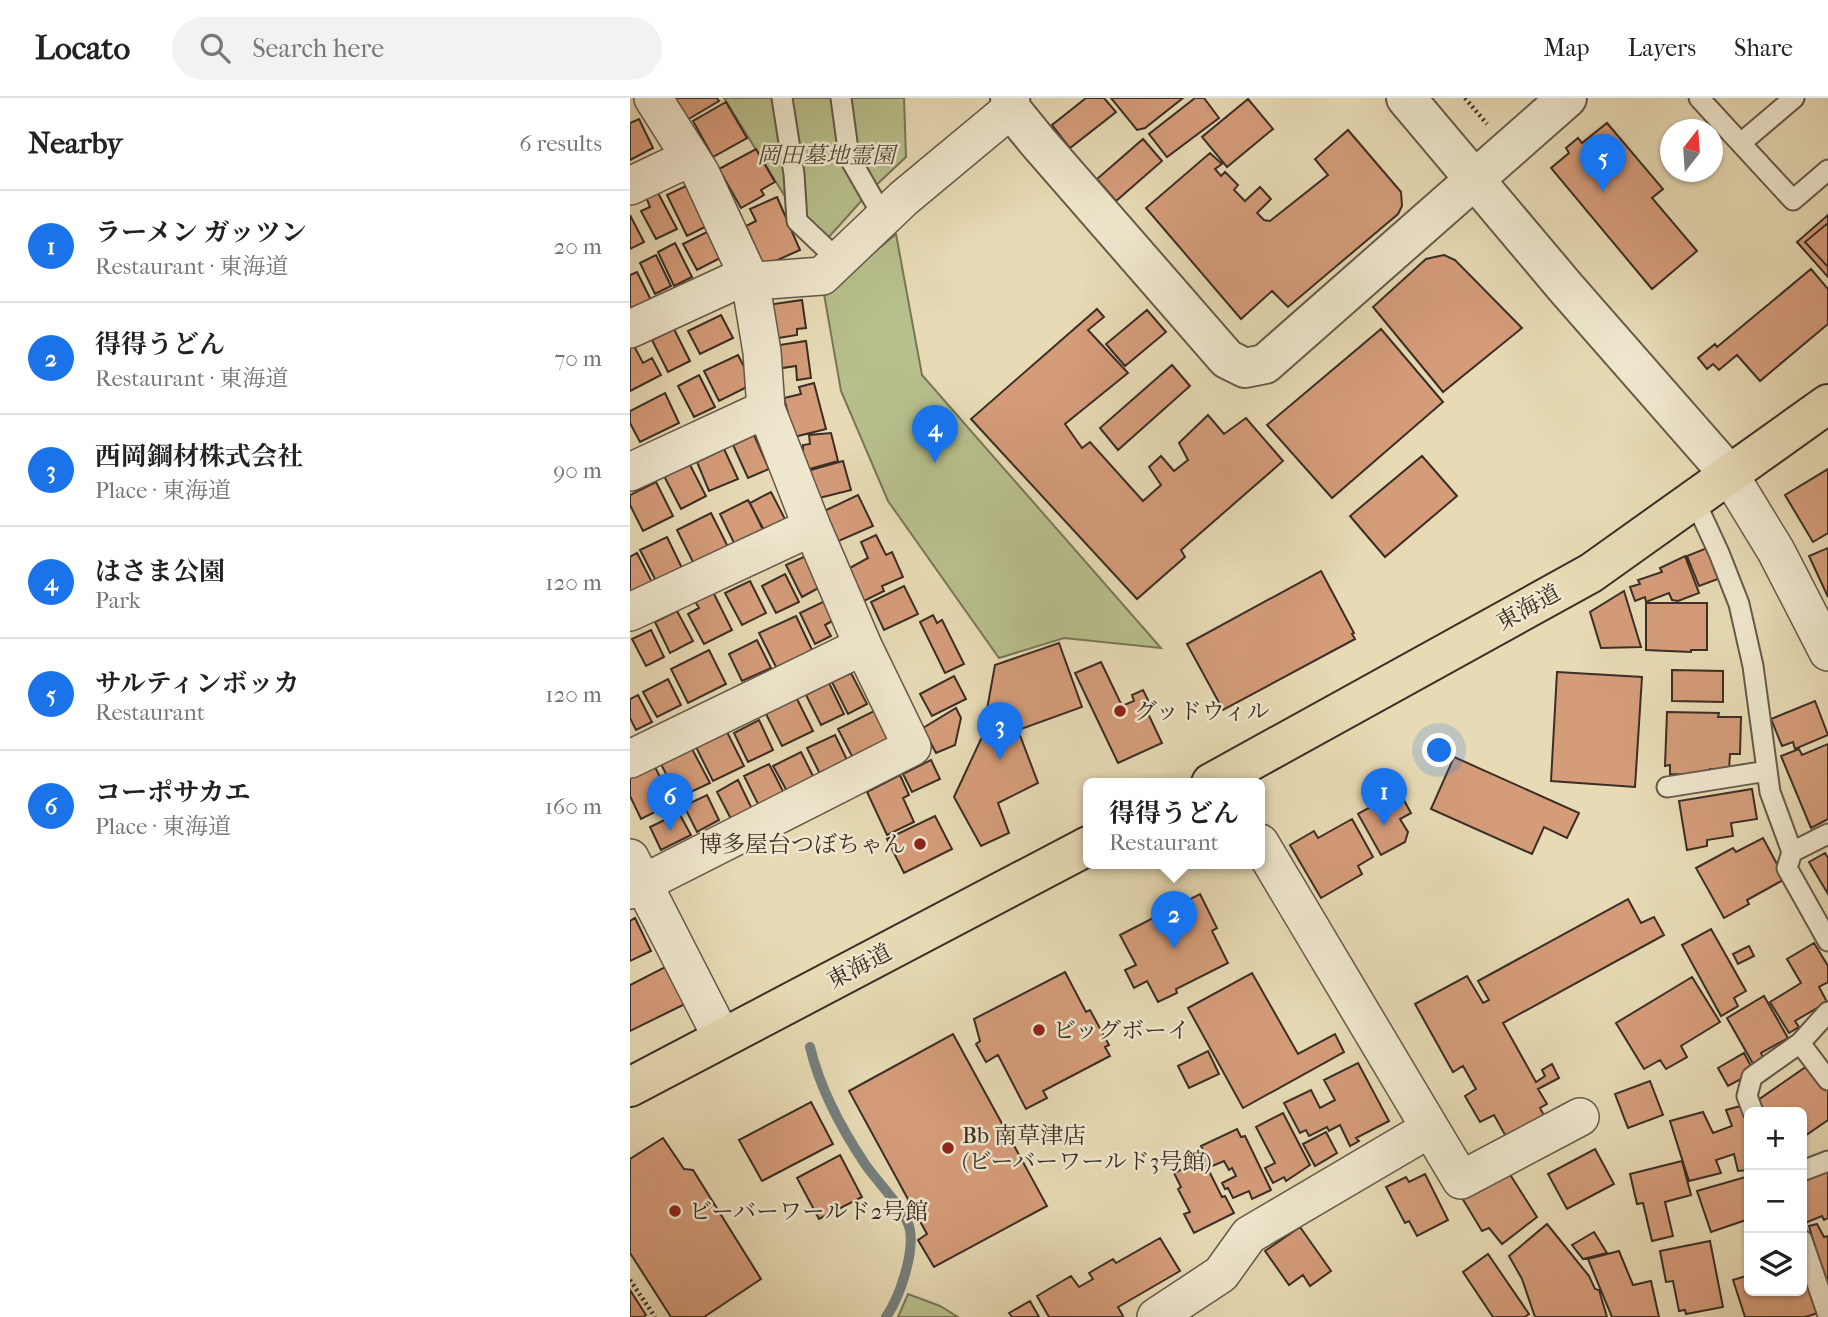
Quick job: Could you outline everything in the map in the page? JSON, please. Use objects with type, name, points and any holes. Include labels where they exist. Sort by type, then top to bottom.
[{"type":"highway","name":"東海道","points":[[1224,778],[1591,573],[1828,404]]},
{"type":"highway","name":"東海道","points":[[630,1087],[1083,849]]},
{"type":"street","points":[[653,98],[701,174],[750,280],[762,352],[766,409],[812,527],[863,646],[912,747],[634,877],[722,1038]]},
{"type":"street","points":[[1406,98],[1729,474],[1776,551],[1828,652]]},
{"type":"street","points":[[630,328],[730,283],[822,276],[1010,103],[1227,359],[1245,368],[1265,364],[1474,180],[1551,103]]},
{"type":"street","points":[[630,186],[689,158]]},
{"type":"street","points":[[630,472],[766,409]]},
{"type":"street","points":[[630,612],[812,527]]},
{"type":"street","points":[[630,759],[863,646]]},
{"type":"street","points":[[1265,851],[1461,1180],[1580,1117]]},
{"type":"street","points":[[1156,1317],[1221,1273],[1249,1235],[1429,1129]]},
{"type":"lane","points":[[782,98],[794,174],[797,221],[838,261]]},
{"type":"lane","points":[[841,98],[849,157],[884,218]]},
{"type":"lane","points":[[1699,98],[1793,200],[1828,170]]},
{"type":"lane","points":[[1741,143],[1794,98]]},
{"type":"lane","points":[[1694,499],[1739,604],[1753,666],[1770,792],[1792,852],[1787,868],[1828,941]]},
{"type":"lane","points":[[1667,787],[1767,771]]},
{"type":"lane","points":[[1792,852],[1828,834]]},
{"type":"lane","points":[[1751,1107],[1747,1096],[1752,1077],[1800,1043],[1828,1012]]},
{"type":"lane","points":[[1800,1043],[1828,1080]]},
{"type":"lane","points":[[1804,1170],[1828,1160]]},
{"type":"lane","points":[[1807,1254],[1828,1315]]},
{"type":"path","points":[[630,1280],[656,1317]]},
{"type":"green space","name":"岡田墓地霊園","points":[[724,98],[904,98],[906,157],[872,189],[828,238],[812,240]]},
{"type":"green space","points":[[896,234],[922,375],[1161,648],[1064,638],[999,658],[888,501],[841,391],[824,294]]},
{"type":"green space","points":[[908,1294],[940,1306],[958,1317],[898,1317]]},
{"type":"building","points":[[717,98],[719,101],[687,120],[674,99]]},
{"type":"building","points":[[1086,98],[1104,98],[1116,112],[1070,148],[1052,125]]},
{"type":"building","points":[[1111,98],[1183,98],[1145,128],[1137,130]]},
{"type":"building","points":[[1195,98],[1204,98],[1219,118],[1167,157],[1149,134]]},
{"type":"building","points":[[1248,99],[1273,129],[1227,167],[1202,137]]},
{"type":"building","points":[[726,102],[747,138],[713,157],[693,121]]},
{"type":"building","points":[[639,119],[653,148],[630,160],[630,123]]},
{"type":"building","points":[[1607,123],[1663,189],[1652,198],[1697,251],[1652,289],[1551,168],[1569,153],[1566,148],[1578,138],[1582,143]]},
{"type":"building","points":[[1348,130],[1401,192],[1402,206],[1398,214],[1288,307],[1272,291],[1241,319],[1146,208],[1210,153],[1222,164],[1215,169],[1221,176],[1225,172],[1238,185],[1234,190],[1245,201],[1260,187],[1271,199],[1257,213],[1264,220],[1270,221],[1328,175],[1315,159]]},
{"type":"building","points":[[1143,139],[1162,161],[1116,201],[1097,179]]},
{"type":"building","points":[[756,149],[775,182],[761,190],[764,195],[741,208],[719,169]]},
{"type":"building","points":[[686,186],[707,226],[687,236],[667,195]]},
{"type":"building","points":[[657,191],[677,229],[656,239],[641,211],[650,207],[646,197]]},
{"type":"building","points":[[777,197],[800,250],[764,266],[746,226],[756,221],[750,209]]},
{"type":"building","points":[[630,215],[644,242],[630,249]]},
{"type":"building","points":[[1828,215],[1828,277],[1797,242]]},
{"type":"building","points":[[1828,223],[1828,267],[1805,242]]},
{"type":"building","points":[[711,230],[724,256],[697,270],[683,244]]},
{"type":"building","points":[[675,243],[692,277],[674,286],[658,252]]},
{"type":"building","points":[[656,255],[671,286],[655,294],[640,263]]},
{"type":"building","points":[[1444,255],[1455,260],[1522,328],[1443,392],[1373,307],[1426,259]]},
{"type":"building","points":[[1811,269],[1828,289],[1828,324],[1760,381],[1737,355],[1719,370],[1713,364],[1707,369],[1698,358],[1715,344],[1717,347]]},
{"type":"building","points":[[637,272],[652,302],[630,312],[630,275]]},
{"type":"building","points":[[802,300],[806,328],[797,329],[797,335],[772,339],[767,305]]},
{"type":"building","points":[[1097,309],[1104,317],[1088,330],[1128,373],[1065,424],[1082,448],[1090,442],[1143,501],[1161,485],[1149,467],[1161,456],[1174,471],[1188,460],[1179,443],[1208,415],[1224,434],[1246,418],[1283,461],[1181,550],[1185,557],[1137,599],[971,419]]},
{"type":"building","points":[[1147,310],[1166,332],[1125,366],[1106,344]]},
{"type":"building","points":[[721,315],[733,338],[700,354],[688,331]]},
{"type":"building","points":[[674,329],[690,361],[668,372],[652,340]]},
{"type":"building","points":[[1381,329],[1443,402],[1332,498],[1267,425]]},
{"type":"building","points":[[806,341],[811,378],[797,380],[796,366],[776,369],[773,346]]},
{"type":"building","points":[[634,346],[643,363],[652,358],[661,375],[630,391],[630,348]]},
{"type":"building","points":[[738,355],[753,384],[719,401],[704,371]]},
{"type":"building","points":[[1172,365],[1190,386],[1118,450],[1100,428]]},
{"type":"building","points":[[699,375],[715,407],[694,417],[678,386]]},
{"type":"building","points":[[814,383],[826,429],[794,437],[784,398],[801,394],[799,387]]},
{"type":"building","points":[[665,393],[679,423],[640,442],[630,423],[630,411]]},
{"type":"building","points":[[831,433],[838,461],[799,472],[794,453],[803,451],[803,445],[810,444],[809,435]]},
{"type":"building","points":[[754,435],[769,469],[748,478],[733,445]]},
{"type":"building","points":[[724,449],[738,479],[709,491],[697,462]]},
{"type":"building","points":[[1422,456],[1457,496],[1385,557],[1350,516]]},
{"type":"building","points":[[688,461],[706,496],[681,509],[663,474]]},
{"type":"building","points":[[843,461],[851,490],[815,499],[807,471]]},
{"type":"building","points":[[1828,469],[1828,533],[1813,542],[1785,495]]},
{"type":"building","points":[[656,482],[673,516],[643,531],[630,505],[630,495]]},
{"type":"building","points":[[771,492],[787,523],[765,534],[750,503]]},
{"type":"building","points":[[858,495],[873,526],[834,543],[820,513]]},
{"type":"building","points":[[748,500],[765,532],[736,547],[720,514]]},
{"type":"building","points":[[711,513],[729,549],[695,566],[677,530]]},
{"type":"building","points":[[876,535],[886,555],[892,552],[903,577],[882,586],[884,591],[864,601],[848,569],[868,558],[861,542]]},
{"type":"building","points":[[667,537],[682,568],[656,581],[640,550]]},
{"type":"building","points":[[1707,548],[1718,579],[1699,586],[1687,556]]},
{"type":"building","points":[[1828,548],[1828,597],[1809,556]]},
{"type":"building","points":[[637,553],[654,586],[630,598],[630,557]]},
{"type":"building","points":[[806,556],[822,586],[802,597],[786,565]]},
{"type":"building","points":[[1685,556],[1699,593],[1678,601],[1672,600],[1669,593],[1646,602],[1645,597],[1635,601],[1630,587],[1640,584],[1638,580],[1662,572],[1660,568]]},
{"type":"building","points":[[1321,571],[1355,639],[1223,710],[1187,644]]},
{"type":"building","points":[[785,574],[799,602],[776,613],[762,586]]},
{"type":"building","points":[[750,581],[766,613],[742,625],[725,593]]},
{"type":"building","points":[[710,586],[732,630],[704,644],[688,614],[699,608],[692,596]]},
{"type":"building","points":[[904,586],[918,614],[884,630],[871,602]]},
{"type":"building","points":[[1624,591],[1641,647],[1601,648],[1590,612]]},
{"type":"building","points":[[827,600],[836,619],[825,625],[831,636],[815,644],[800,613]]},
{"type":"building","points":[[1646,603],[1707,603],[1707,650],[1646,650]]},
{"type":"building","points":[[677,611],[693,641],[670,653],[655,622]]},
{"type":"building","points":[[933,615],[937,623],[942,620],[964,664],[945,673],[920,622]]},
{"type":"building","points":[[796,616],[813,652],[777,669],[759,633]]},
{"type":"building","points":[[651,630],[664,657],[646,666],[632,639]]},
{"type":"building","points":[[757,640],[771,668],[742,681],[729,654]]},
{"type":"building","points":[[1059,643],[1082,707],[1018,730],[1038,783],[998,803],[1009,833],[981,846],[954,797],[982,737],[995,665]]},
{"type":"building","points":[[709,650],[726,684],[688,703],[671,669]]},
{"type":"building","name":"グッドウィル","points":[[1101,662],[1122,706],[1134,701],[1132,695],[1143,690],[1149,702],[1144,705],[1162,743],[1118,763],[1075,673]]},
{"type":"building","points":[[1672,670],[1723,671],[1723,702],[1672,701]]},
{"type":"building","points":[[1557,672],[1642,677],[1635,787],[1551,781]]},
{"type":"building","points":[[851,673],[867,704],[848,714],[832,682]]},
{"type":"building","points":[[954,676],[966,699],[932,716],[920,694]]},
{"type":"building","points":[[668,679],[681,705],[657,717],[643,692]]},
{"type":"building","points":[[829,683],[844,714],[821,725],[806,695]]},
{"type":"building","points":[[638,695],[652,722],[636,730],[630,718],[630,699]]},
{"type":"building","points":[[796,697],[813,731],[782,746],[765,712]]},
{"type":"building","points":[[1815,701],[1828,735],[1795,749],[1793,742],[1782,746],[1771,719]]},
{"type":"building","points":[[956,708],[961,718],[955,745],[936,753],[923,728]]},
{"type":"building","points":[[876,710],[892,743],[855,762],[838,729]]},
{"type":"building","points":[[1667,712],[1719,713],[1718,717],[1741,717],[1740,754],[1730,754],[1729,770],[1710,769],[1710,775],[1670,774],[1670,765],[1665,766]]},
{"type":"building","points":[[759,720],[773,750],[748,762],[734,733]]},
{"type":"building","points":[[726,730],[744,766],[713,781],[695,745]]},
{"type":"building","points":[[835,735],[849,764],[822,778],[807,748]]},
{"type":"building","points":[[1828,744],[1828,819],[1811,828],[1781,756],[1799,749],[1802,755]]},
{"type":"building","points":[[691,747],[710,783],[678,798],[660,762]]},
{"type":"building","points":[[801,752],[815,780],[788,793],[773,766]]},
{"type":"building","points":[[1454,757],[1579,813],[1567,838],[1544,827],[1532,854],[1431,809]]},
{"type":"building","points":[[931,760],[940,779],[912,792],[903,774]]},
{"type":"building","points":[[769,764],[785,795],[760,808],[744,776]]},
{"type":"building","points":[[654,765],[673,803],[641,819],[630,796],[630,777]]},
{"type":"building","points":[[900,775],[909,795],[903,798],[914,822],[887,835],[867,792]]},
{"type":"building","points":[[738,780],[752,809],[731,819],[717,792]]},
{"type":"building","points":[[1752,789],[1757,819],[1731,823],[1733,836],[1707,840],[1707,846],[1687,850],[1679,801]]},
{"type":"building","points":[[1399,791],[1411,813],[1400,819],[1408,832],[1405,842],[1381,855],[1358,814]]},
{"type":"building","points":[[707,795],[719,820],[697,832],[684,806]]},
{"type":"building","points":[[679,813],[691,835],[661,850],[650,827]]},
{"type":"building","name":"博多屋台つぼちゃん","points":[[935,816],[952,849],[904,873],[887,839]]},
{"type":"building","points":[[1352,819],[1373,857],[1358,866],[1362,874],[1321,898],[1290,845],[1314,831],[1318,838]]},
{"type":"building","points":[[1763,838],[1785,879],[1747,900],[1749,904],[1724,918],[1696,868],[1733,848],[1736,852]]},
{"type":"building","points":[[1825,853],[1828,858],[1828,894],[1809,862]]},
{"type":"building","points":[[1200,894],[1217,928],[1212,931],[1228,963],[1176,989],[1177,993],[1158,1002],[1147,981],[1134,988],[1125,970],[1136,965],[1120,935]]},
{"type":"building","points":[[1628,899],[1641,923],[1654,917],[1664,935],[1503,1023],[1536,1082],[1545,1076],[1542,1070],[1552,1064],[1559,1078],[1538,1089],[1547,1104],[1540,1108],[1547,1121],[1509,1142],[1494,1115],[1480,1122],[1465,1096],[1476,1089],[1463,1066],[1453,1072],[1415,1004],[1467,976],[1483,1003],[1489,1000],[1478,981]]},
{"type":"building","points":[[635,918],[651,951],[630,961],[630,921]]},
{"type":"building","points":[[1711,929],[1746,991],[1734,998],[1738,1006],[1721,1016],[1682,945]]},
{"type":"building","points":[[1814,943],[1828,966],[1828,982],[1819,987],[1827,1002],[1795,1021],[1799,1027],[1789,1033],[1770,1002],[1801,983],[1787,959]]},
{"type":"building","points":[[1749,946],[1754,956],[1738,964],[1733,954]]},
{"type":"building","points":[[667,966],[685,1004],[630,1031],[630,985]]},
{"type":"building","name":"ビッグボーイ","points":[[1065,972],[1086,1012],[1090,1010],[1109,1045],[1105,1047],[1110,1056],[1043,1091],[1047,1098],[1026,1109],[998,1055],[986,1062],[976,1044],[980,1041],[974,1019]]},
{"type":"building","points":[[1252,973],[1298,1054],[1335,1034],[1344,1052],[1243,1108],[1188,1008]]},
{"type":"building","points":[[1692,977],[1720,1022],[1681,1046],[1687,1057],[1666,1069],[1660,1060],[1644,1069],[1616,1023]]},
{"type":"building","points":[[1764,996],[1788,1038],[1761,1053],[1766,1063],[1756,1069],[1727,1018]]},
{"type":"building","name":"Bb 南草津店 (ビーバーワールド3号館)","points":[[953,1034],[1047,1206],[934,1267],[918,1240],[927,1234],[849,1091]]},
{"type":"building","points":[[1208,1051],[1219,1074],[1189,1088],[1178,1066]]},
{"type":"building","points":[[1744,1053],[1754,1072],[1728,1086],[1718,1068]]},
{"type":"building","points":[[1358,1063],[1389,1121],[1356,1138],[1359,1141],[1350,1146],[1340,1125],[1329,1131],[1327,1127],[1309,1136],[1306,1130],[1300,1133],[1284,1103],[1311,1090],[1320,1108],[1335,1100],[1324,1080]]},
{"type":"building","points":[[1810,1064],[1828,1090],[1828,1120],[1807,1135],[1807,1107],[1763,1107],[1758,1100]]},
{"type":"building","points":[[1650,1081],[1663,1115],[1628,1128],[1615,1094]]},
{"type":"building","points":[[811,1102],[833,1144],[762,1181],[739,1140]]},
{"type":"building","points":[[1745,1107],[1744,1170],[1738,1171],[1734,1154],[1716,1160],[1721,1173],[1689,1181],[1670,1121],[1703,1112],[1713,1133],[1732,1126],[1726,1110]]},
{"type":"building","points":[[1283,1113],[1310,1165],[1286,1181],[1284,1177],[1273,1183],[1265,1168],[1275,1163],[1256,1127]]},
{"type":"building","points":[[1237,1129],[1241,1137],[1245,1136],[1271,1190],[1252,1199],[1249,1191],[1233,1198],[1222,1183],[1236,1176],[1232,1168],[1229,1170],[1224,1161],[1210,1167],[1201,1146]]},
{"type":"building","points":[[1326,1132],[1337,1153],[1315,1166],[1303,1144]]},
{"type":"building","name":"ビーバーワールド2号館","points":[[663,1138],[684,1169],[693,1170],[761,1279],[704,1317],[671,1317],[630,1253],[630,1159]]},
{"type":"building","points":[[1595,1149],[1614,1184],[1567,1209],[1548,1174]]},
{"type":"building","points":[[840,1155],[862,1197],[819,1219],[797,1178]]},
{"type":"building","points":[[1203,1159],[1222,1197],[1225,1196],[1234,1213],[1194,1233],[1184,1214],[1190,1212],[1178,1189],[1181,1187],[1174,1173]]},
{"type":"building","points":[[1682,1161],[1691,1195],[1665,1202],[1673,1236],[1652,1241],[1643,1203],[1637,1204],[1630,1174]]},
{"type":"building","points":[[1828,1171],[1828,1218],[1824,1220],[1822,1216],[1807,1222],[1807,1180]]},
{"type":"building","points":[[1509,1173],[1537,1217],[1502,1244],[1489,1228],[1482,1231],[1462,1198]]},
{"type":"building","points":[[1425,1174],[1448,1220],[1417,1236],[1409,1221],[1405,1223],[1386,1187],[1406,1177],[1409,1182]]},
{"type":"building","points":[[1744,1177],[1744,1221],[1711,1232],[1697,1191]]},
{"type":"building","points":[[1547,1224],[1589,1276],[1595,1289],[1599,1290],[1607,1317],[1535,1317],[1522,1279],[1509,1256]]},
{"type":"building","points":[[1817,1224],[1824,1237],[1828,1236],[1828,1291],[1809,1226]]},
{"type":"building","points":[[1300,1227],[1331,1271],[1310,1286],[1303,1275],[1289,1285],[1265,1251]]},
{"type":"building","points":[[1594,1232],[1607,1253],[1583,1259],[1572,1245]]},
{"type":"building","points":[[1160,1238],[1180,1271],[1118,1307],[1123,1316],[1049,1317],[1037,1296],[1071,1276],[1079,1287],[1093,1279],[1089,1273],[1113,1259],[1116,1263]]},
{"type":"building","points":[[1710,1241],[1723,1307],[1686,1314],[1685,1310],[1679,1311],[1673,1281],[1666,1282],[1660,1251]]},
{"type":"building","points":[[1619,1251],[1633,1285],[1651,1281],[1659,1317],[1612,1317],[1588,1259]]},
{"type":"building","points":[[1488,1254],[1529,1314],[1525,1317],[1493,1317],[1463,1272]]},
{"type":"building","points":[[1744,1277],[1744,1296],[1807,1296],[1807,1283],[1818,1313],[1805,1317],[1745,1317],[1733,1280]]},
{"type":"building","points":[[630,1290],[646,1315],[643,1317],[630,1317]]},
{"type":"building","points":[[1030,1301],[1039,1317],[1012,1317],[1009,1313]]},
{"type":"waterway","points":[[810,1047],[819,1078],[840,1122],[865,1164],[903,1214],[910,1230],[910,1251],[905,1275],[886,1317]]},
{"type":"place","name":"サルティンボッカ","points":[[1603,192]]},
{"type":"place","name":"はさま公園","points":[[935,463]]},
{"type":"place","name":"グッドウィル","points":[[1120,711]]},
{"type":"place","name":"西岡鋼材株式会社","points":[[1000,760]]},
{"type":"place","name":"ラーメン ガッツン","points":[[1384,826]]},
{"type":"place","name":"コーポサカエ","points":[[670,831]]},
{"type":"place","name":"博多屋台つぼちゃん","points":[[920,844]]},
{"type":"place","name":"得得うどん","points":[[1174,949]]},
{"type":"place","name":"ビッグボーイ","points":[[1039,1030]]},
{"type":"place","name":"Bb 南草津店 (ビーバーワールド3号館)","points":[[948,1148]]},
{"type":"place","name":"ビーバーワールド2号館","points":[[675,1211]]}]
